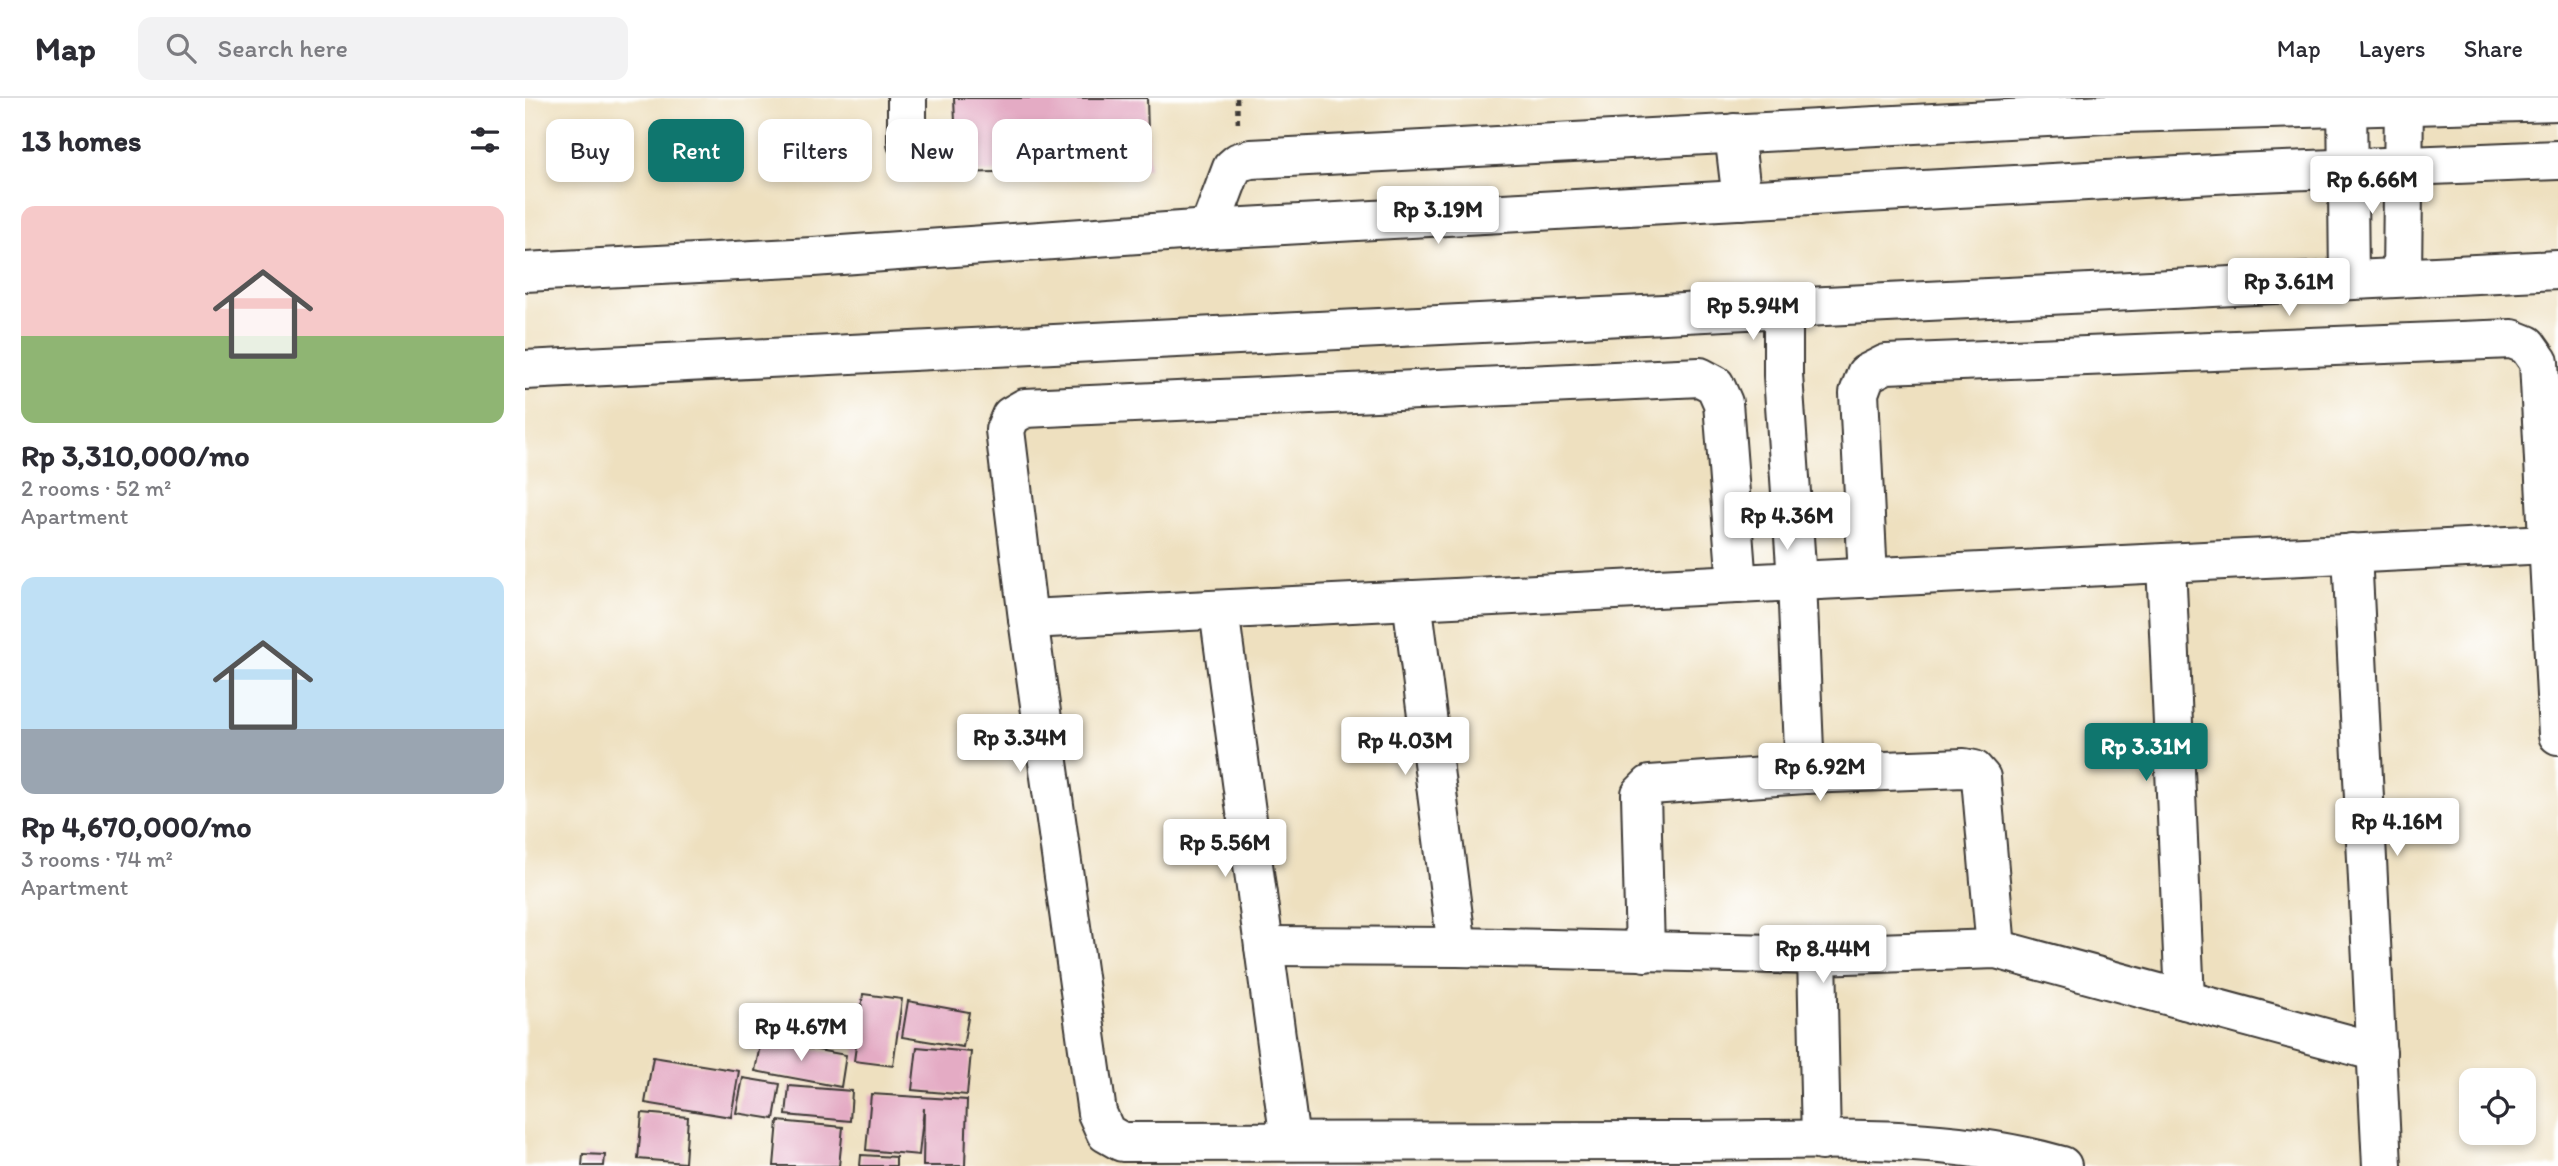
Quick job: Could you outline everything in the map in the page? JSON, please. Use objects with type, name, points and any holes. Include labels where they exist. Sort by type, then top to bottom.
[{"type":"street","points":[[907,98],[907,119]]},
{"type":"street","points":[[2402,260],[2404,101]]},
{"type":"street","points":[[1209,229],[1227,177],[1239,162],[1734,133],[2347,102],[2558,101]]},
{"type":"street","points":[[2347,102],[2349,262]]},
{"type":"street","points":[[1734,133],[1742,200]]},
{"type":"street","points":[[525,272],[814,257],[1209,229],[1742,200],[2402,177],[2558,160]]},
{"type":"street","points":[[525,370],[1783,308],[2349,262],[2402,260],[2558,270]]},
{"type":"street","points":[[1783,308],[1783,375],[1797,581],[1805,774]]},
{"type":"street","points":[[1868,578],[1859,393],[1866,374],[1886,364],[2512,339],[2527,345],[2539,362],[2558,735]]},
{"type":"street","points":[[1737,584],[1723,403],[1715,385],[1700,377],[1039,407],[1025,408],[1011,416],[1005,430],[1028,619],[1097,1113],[1106,1133],[1122,1142],[1821,1140],[1944,1143],[2039,1159],[2062,1166]]},
{"type":"street","points":[[1028,619],[2548,544]]},
{"type":"street","points":[[2352,553],[2382,1166]]},
{"type":"street","points":[[2166,563],[2185,1000]]},
{"type":"street","points":[[1412,600],[1457,947]]},
{"type":"street","points":[[1219,610],[1290,1141]]},
{"type":"street","points":[[1645,952],[1641,794],[1650,785],[1805,774],[1964,768],[1974,770],[1981,778],[1996,949]]},
{"type":"street","points":[[1264,946],[1457,947],[1817,955],[1996,949],[2377,1052]]},
{"type":"street","points":[[1817,955],[1821,1140]]},
{"type":"building","points":[[954,98],[1147,98],[1148,119],[992,119],[992,172],[978,172],[978,119],[955,119]]},
{"type":"building","points":[[863,994],[902,999],[893,1066],[854,1061]]},
{"type":"building","points":[[908,1001],[969,1012],[963,1047],[902,1037]]},
{"type":"building","points":[[761,1040],[846,1055],[841,1087],[755,1071]]},
{"type":"building","points":[[917,1047],[971,1052],[967,1095],[912,1090]]},
{"type":"building","points":[[653,1057],[739,1071],[731,1117],[645,1103]]},
{"type":"building","points":[[743,1078],[780,1084],[774,1119],[736,1113]]},
{"type":"building","points":[[789,1086],[852,1091],[850,1121],[786,1115]]},
{"type":"building","points":[[871,1094],[967,1100],[965,1166],[923,1166],[924,1108],[919,1155],[866,1150]]},
{"type":"building","points":[[642,1113],[688,1117],[685,1163],[638,1159]]},
{"type":"building","points":[[778,1121],[843,1127],[839,1166],[774,1166]]},
{"type":"building","points":[[583,1154],[605,1155],[604,1166],[582,1166]]},
{"type":"building","points":[[861,1155],[896,1157],[896,1166],[860,1166]]}]
